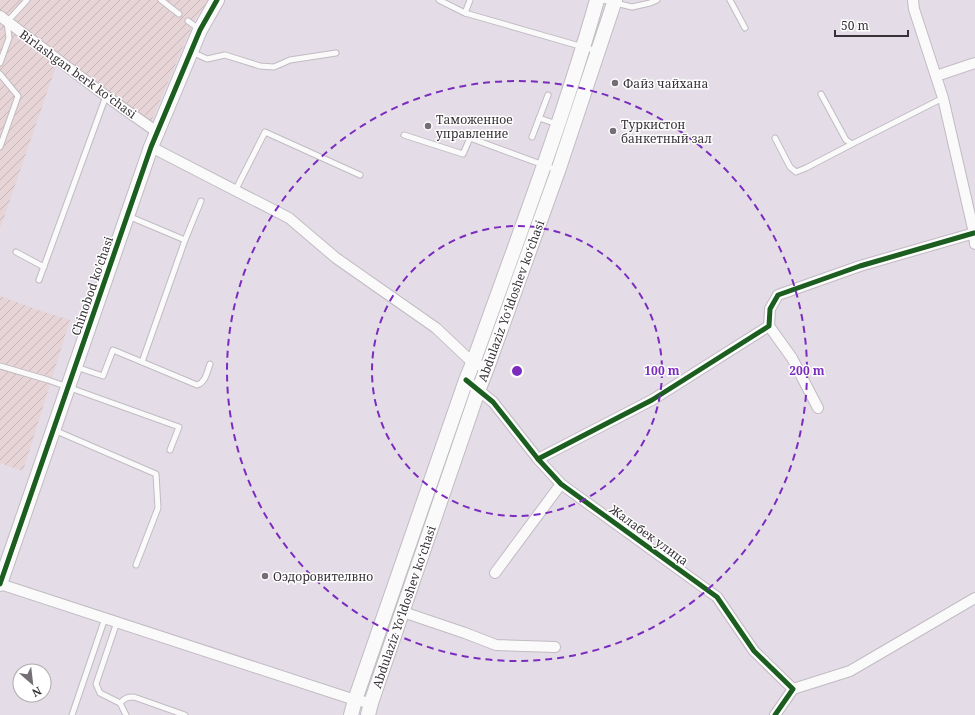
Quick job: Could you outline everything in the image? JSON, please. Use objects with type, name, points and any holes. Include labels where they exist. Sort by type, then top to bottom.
[{"type":"main road","name":"Chinobod ko'chasi","points":[[0,584],[151,147],[200,30],[217,0]]},
{"type":"main road","name":"Abdulaziz Yoʻldoshev koʻchasi","points":[[351,715],[466,380],[544,166],[584,47],[597,0]]},
{"type":"main road","name":"Abdulaziz Yoʻldoshev koʻchasi","points":[[370,709],[478,391],[488,368],[558,171],[598,51],[611,1]]},
{"type":"street","points":[[818,408],[792,358],[769,326],[770,309],[778,295],[860,266],[975,238],[943,98],[914,9],[913,0]]},
{"type":"street","name":"Birlashgan berk koʻchasi","points":[[4,19],[106,96],[157,132]]},
{"type":"street","points":[[936,76],[975,63]]},
{"type":"street","points":[[151,147],[289,218],[336,258],[436,328],[473,363],[488,368]]},
{"type":"street","points":[[538,459],[652,400],[769,326]]},
{"type":"street","name":"Жалабек улица","points":[[466,380],[493,402],[538,459],[561,484],[717,597],[754,651],[793,689]]},
{"type":"street","points":[[495,573],[561,484]]},
{"type":"street","points":[[0,584],[356,700],[370,709]]},
{"type":"street","points":[[775,715],[793,689],[850,671],[975,598]]},
{"type":"street","points":[[403,612],[496,645],[555,647]]},
{"type":"lane","points":[[0,63],[9,38],[4,19],[27,0]]},
{"type":"lane","points":[[161,0],[179,14]]},
{"type":"lane","points":[[439,0],[465,13],[598,51]]},
{"type":"lane","points":[[465,13],[470,0]]},
{"type":"lane","points":[[611,1],[632,7],[656,0]]},
{"type":"lane","points":[[730,0],[745,28]]},
{"type":"lane","points":[[188,21],[200,30]]},
{"type":"lane","points":[[0,46],[5,50]]},
{"type":"lane","points":[[191,52],[207,59],[225,55],[260,66],[274,67],[290,60],[336,53]]},
{"type":"lane","points":[[0,74],[18,96],[0,147]]},
{"type":"lane","points":[[821,94],[846,140],[852,144]]},
{"type":"lane","points":[[532,137],[548,95]]},
{"type":"lane","points":[[39,280],[106,96]]},
{"type":"lane","points":[[776,138],[790,168],[796,172],[943,98]]},
{"type":"lane","points":[[539,118],[558,124]]},
{"type":"lane","points":[[235,190],[265,132],[360,175]]},
{"type":"lane","points":[[404,135],[463,154],[470,138],[558,171]]},
{"type":"lane","points":[[142,362],[185,240],[201,201]]},
{"type":"lane","points":[[127,216],[185,240]]},
{"type":"lane","points":[[16,252],[44,267]]},
{"type":"lane","points":[[75,367],[103,376],[113,350],[198,385],[201,384],[204,379],[210,364]]},
{"type":"lane","points":[[0,366],[48,380],[179,427],[170,450]]},
{"type":"lane","points":[[53,430],[156,474],[158,508],[136,564]]},
{"type":"lane","points":[[72,715],[105,618]]},
{"type":"lane","points":[[117,622],[96,684],[100,694],[120,703],[126,715]]},
{"type":"lane","points":[[120,703],[125,698],[134,697],[184,715]]},
{"type":"shaded area","points":[[0,0],[209,0],[195,19],[150,124],[56,66],[0,229]]},
{"type":"shaded area","points":[[0,296],[70,320],[23,471],[0,463]]},
{"type":"cycle path","points":[[0,584],[151,147],[200,30],[217,0]]},
{"type":"cycle path","points":[[538,459],[652,400],[769,326],[770,309],[778,295],[860,266],[974,233]]},
{"type":"cycle path","points":[[466,380],[493,402],[538,459],[561,484],[717,597],[754,651],[793,689],[775,715]]},
{"type":"place","name":"Файз чайхана","points":[[615,83]]},
{"type":"place","name":"Таможенное управление","points":[[428,126]]},
{"type":"place","name":"Туркистон банкетный зал","points":[[613,131]]},
{"type":"place","name":"Оэдоровителвно","points":[[265,576]]}]
